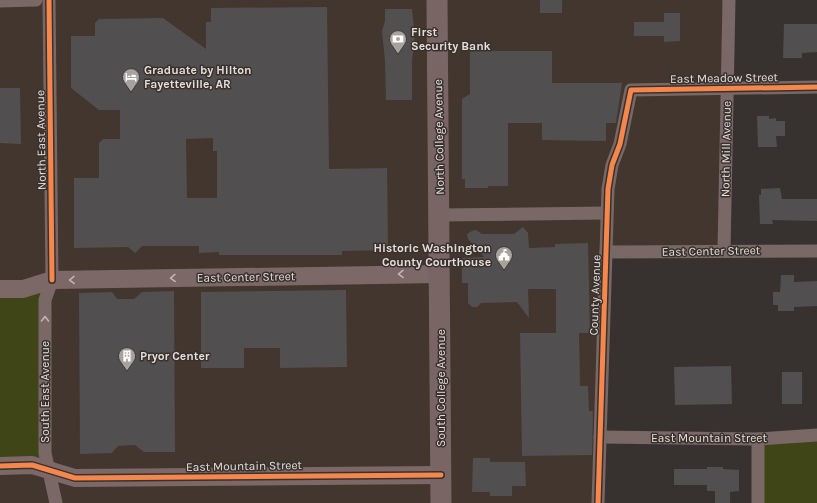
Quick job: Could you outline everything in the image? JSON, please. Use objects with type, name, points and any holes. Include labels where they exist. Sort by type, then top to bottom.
[{"type":"main road","name":"North College Avenue","points":[[438,0],[440,274]]},
{"type":"main road","name":"South College Avenue","points":[[440,274],[441,503]]},
{"type":"street","points":[[0,0],[36,0]]},
{"type":"street","name":"North East Avenue","points":[[49,0],[52,280]]},
{"type":"street","name":"North Mill Avenue","points":[[724,250],[729,0]]},
{"type":"street","name":"East Meadow Street","points":[[631,90],[817,86]]},
{"type":"street","name":"County Avenue","points":[[598,503],[606,213],[612,165],[620,144],[631,90]]},
{"type":"street","points":[[440,215],[606,213]]},
{"type":"street","name":"East Center Street","points":[[606,252],[817,250]]},
{"type":"street","name":"East Center Street","points":[[0,289],[23,289],[52,280],[440,274]]},
{"type":"street","name":"South East Avenue","points":[[52,280],[45,300],[45,452],[56,503]]},
{"type":"street","name":"East Mountain Street","points":[[600,437],[758,439],[817,435]]},
{"type":"street","points":[[758,439],[758,503]]},
{"type":"street","name":"East Mountain Street","points":[[0,466],[32,465],[75,478],[441,475]]},
{"type":"shaded area","points":[[0,0],[729,0],[724,250],[606,252],[598,503],[0,503]]},
{"type":"green space","points":[[52,280],[45,300],[49,469],[0,466],[0,289]]},
{"type":"green space","points":[[817,435],[817,503],[758,503],[758,439]]},
{"type":"building","points":[[540,0],[562,0],[562,13],[540,13]]},
{"type":"building","points":[[327,7],[329,169],[387,168],[388,250],[342,251],[342,255],[219,255],[219,252],[199,253],[199,246],[142,246],[135,253],[128,247],[74,248],[74,178],[99,178],[99,143],[103,139],[120,139],[120,110],[99,110],[71,88],[71,36],[95,36],[95,23],[99,19],[163,18],[206,49],[206,22],[211,22],[211,8]],"holes":[[[213,138],[213,151],[217,151],[217,198],[187,198],[186,139]]]},
{"type":"building","name":"First Security Bank","points":[[385,9],[412,9],[415,38],[412,61],[412,100],[386,100],[385,61],[382,31],[385,21]]},
{"type":"building","points":[[664,13],[680,13],[680,41],[664,42],[664,36],[634,36],[634,22],[664,22]]},
{"type":"building","points":[[784,24],[817,24],[817,52],[802,53],[802,58],[783,58]]},
{"type":"building","points":[[470,51],[552,51],[552,83],[622,83],[616,123],[606,123],[606,141],[542,140],[542,123],[508,123],[508,186],[465,188],[465,179],[462,179],[462,99],[470,94]]},
{"type":"building","points":[[0,88],[20,88],[21,144],[0,143]]},
{"type":"building","points":[[757,116],[769,116],[769,119],[776,118],[776,121],[785,121],[785,136],[776,136],[777,147],[758,147]]},
{"type":"building","points":[[780,188],[782,199],[817,199],[817,221],[772,220],[773,224],[760,224],[759,195],[761,195],[761,189]]},
{"type":"building","points":[[523,227],[528,233],[529,248],[555,247],[555,244],[588,243],[590,333],[579,333],[580,386],[588,386],[589,411],[593,411],[592,455],[522,456],[520,333],[556,333],[556,289],[528,289],[529,318],[517,302],[481,303],[477,307],[472,307],[468,303],[468,283],[462,283],[462,258],[484,257],[468,239],[467,234],[476,230],[482,234],[514,234]]},
{"type":"building","points":[[781,275],[794,275],[794,282],[817,281],[817,306],[794,307],[794,311],[778,311],[778,305],[773,305],[773,292],[780,292]]},
{"type":"building","points":[[346,290],[347,367],[280,368],[280,348],[244,348],[244,368],[201,368],[201,292]]},
{"type":"building","name":"Pryor Center","points":[[174,291],[175,452],[144,452],[135,445],[118,446],[112,453],[80,454],[79,293],[112,292],[117,299],[134,299],[142,292]]},
{"type":"building","points":[[731,366],[732,404],[675,405],[674,367]]},
{"type":"building","points":[[782,372],[802,372],[802,404],[782,404]]},
{"type":"building","points":[[473,458],[490,458],[490,462],[525,462],[526,486],[512,486],[512,496],[490,496],[490,492],[472,492]]},
{"type":"building","points":[[707,467],[723,467],[723,469],[739,470],[739,491],[730,492],[730,503],[715,503],[715,491],[707,491],[707,485],[674,485],[674,469],[707,469]]},
{"type":"cycle path","points":[[49,0],[52,280]]},
{"type":"cycle path","points":[[598,503],[608,189],[612,165],[620,144],[631,90],[817,87]]},
{"type":"cycle path","points":[[0,466],[32,465],[75,478],[441,475]]},
{"type":"place","name":"First Security Bank","points":[[398,54]]},
{"type":"place","name":"Graduate by Hilton Fayetteville, AR","points":[[131,92]]},
{"type":"place","name":"Historic Washington County Courthouse","points":[[504,270]]},
{"type":"place","name":"Pryor Center","points":[[127,371]]}]
